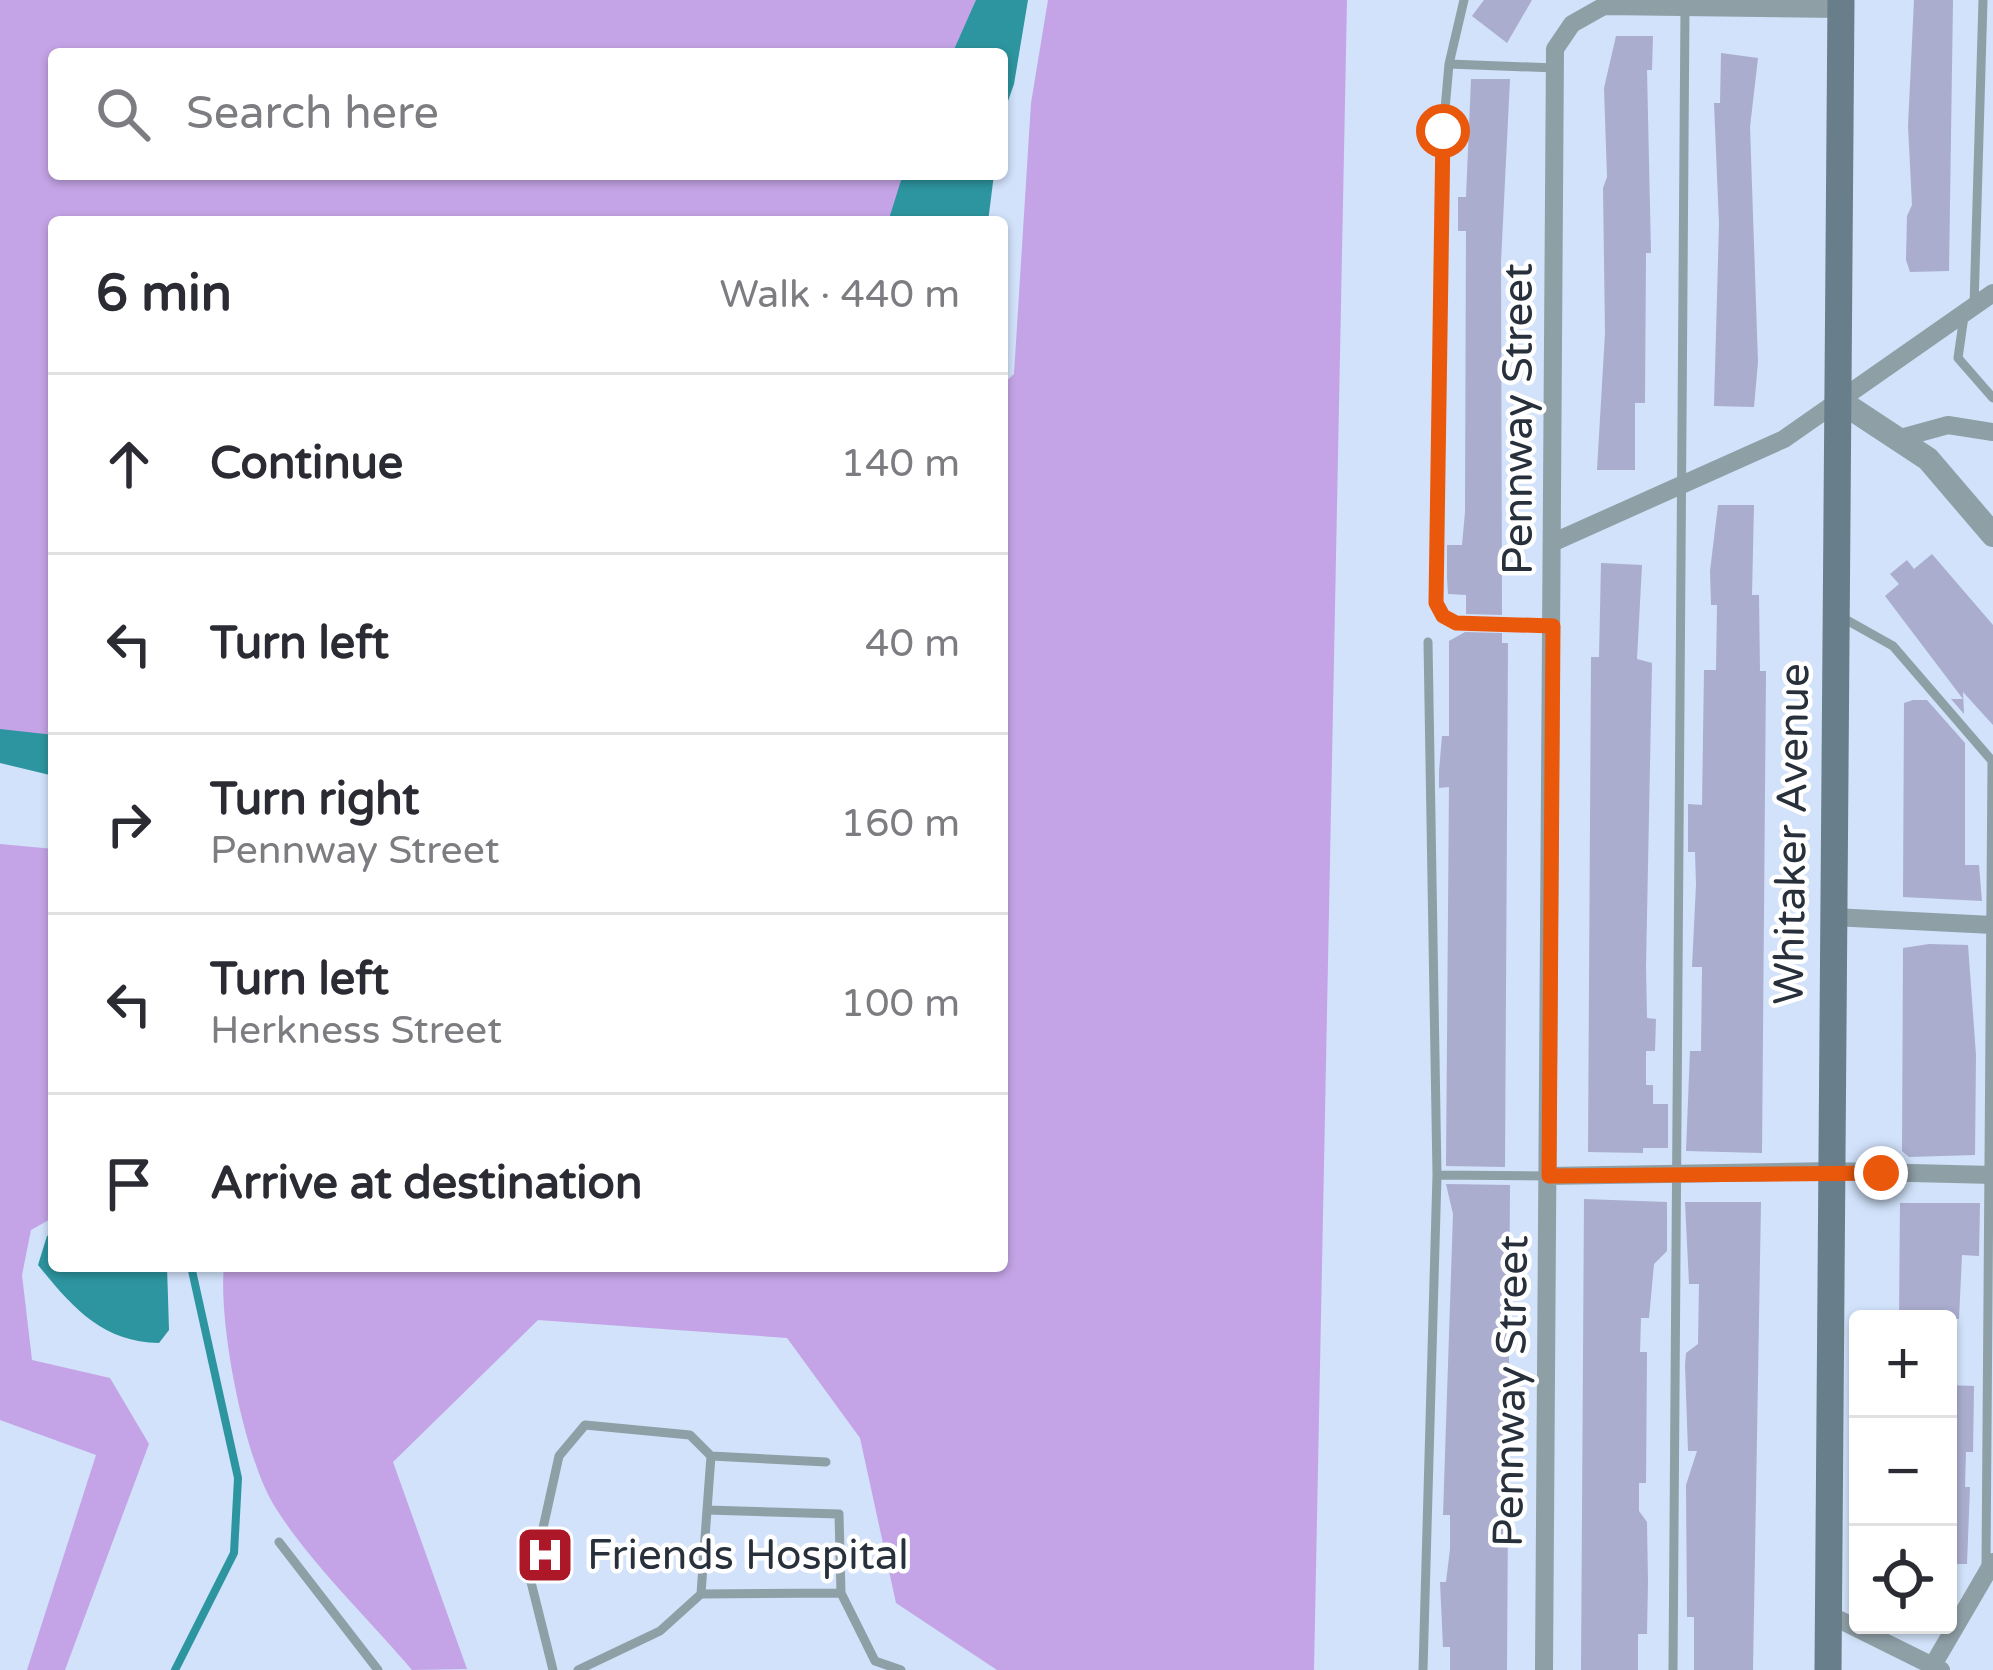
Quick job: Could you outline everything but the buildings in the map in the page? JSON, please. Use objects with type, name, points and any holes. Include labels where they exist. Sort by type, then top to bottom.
[{"type":"main road","name":"Whitaker Avenue","points":[[1828,1670],[1841,4]]},
{"type":"street","name":"Pennway Street","points":[[1544,1670],[1555,68],[1561,38],[1588,11],[1604,6],[1841,4]]},
{"type":"street","points":[[1553,542],[1784,439],[1993,292]]},
{"type":"street","points":[[1840,401],[1928,459],[1993,535]]},
{"type":"street","points":[[1897,439],[1948,424],[1993,432]]},
{"type":"street","points":[[1832,917],[1992,925]]},
{"type":"street","points":[[1549,1176],[1832,1171],[1989,1175]]},
{"type":"street","points":[[1828,1614],[1937,1668],[1989,1568]]},
{"type":"lane","points":[[1464,0],[1449,64],[1436,603],[1443,616],[1456,623],[1553,626]]},
{"type":"lane","points":[[1983,0],[1970,309],[1958,358],[1993,398]]},
{"type":"lane","points":[[1673,1670],[1680,485],[1694,4]]},
{"type":"lane","points":[[1449,64],[1555,68]]},
{"type":"lane","points":[[1978,164],[1993,153]]},
{"type":"lane","points":[[1837,616],[1893,646],[1993,762],[1989,1568]]},
{"type":"lane","points":[[1423,1670],[1437,1175],[1428,642]]},
{"type":"lane","points":[[1437,1175],[1549,1176]]},
{"type":"lane","points":[[553,1670],[531,1582],[559,1456],[585,1425],[690,1435],[711,1456],[826,1462]]},
{"type":"lane","points":[[701,1594],[711,1456]]},
{"type":"lane","points":[[706,1510],[839,1514],[841,1593],[875,1661],[902,1670]]},
{"type":"lane","points":[[279,1542],[378,1670]]},
{"type":"lane","points":[[578,1670],[660,1630],[701,1594],[841,1593]]},
{"type":"shaded area","points":[[0,0],[1016,0],[1004,48],[48,48],[48,180],[981,180],[978,216],[48,216],[48,770],[0,759]]},
{"type":"shaded area","points":[[976,0],[1028,0],[1008,101],[1008,48],[955,48]]},
{"type":"shaded area","points":[[1048,0],[1347,0],[1314,1670],[997,1670],[896,1603],[860,1438],[787,1338],[538,1320],[393,1462],[467,1669],[412,1670],[305,1549],[264,1485],[236,1390],[225,1321],[224,1272],[1008,1272],[1008,380],[1014,374],[1031,103]]},
{"type":"shaded area","points":[[901,180],[993,180],[989,216],[890,216]]},
{"type":"shaded area","points":[[0,729],[48,734],[48,775],[0,763]]},
{"type":"shaded area","points":[[0,844],[48,848],[48,1220],[31,1230],[22,1275],[32,1360],[110,1378],[149,1444],[65,1670],[27,1670],[96,1455],[0,1420]]},
{"type":"shaded area","points":[[47,1236],[48,1272],[167,1272],[169,1330],[159,1343],[105,1329],[63,1295],[38,1265]]},
{"type":"waterway","points":[[175,1670],[234,1553],[238,1478],[192,1272]]},
{"type":"place","name":"Friends Hospital","points":[[545,1555]]},
{"type":"route","points":[[1443,131],[1436,603],[1443,616],[1456,623],[1553,626],[1549,1176],[1881,1173]]}]
